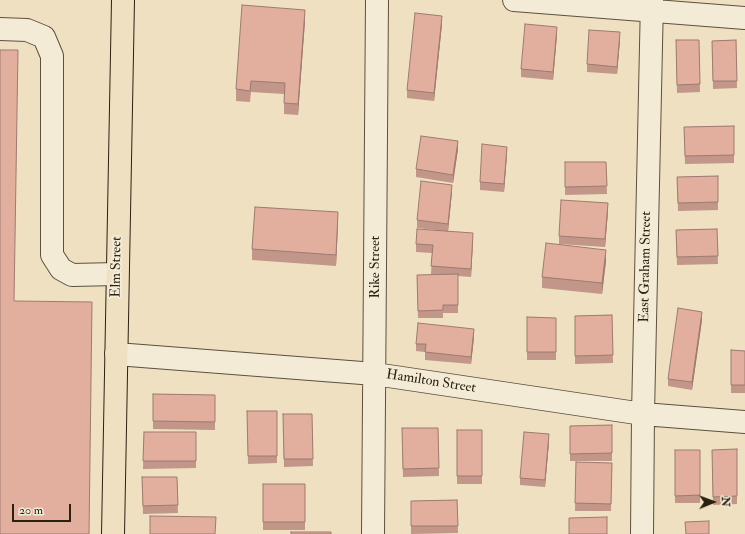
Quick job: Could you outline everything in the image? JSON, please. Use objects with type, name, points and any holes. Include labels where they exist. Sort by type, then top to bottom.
[{"type":"main road","name":"Elm Street","points":[[113,534],[123,0]]},
{"type":"street","name":"Rike Street","points":[[373,534],[377,0]]},
{"type":"street","points":[[514,0],[652,5],[745,18]]},
{"type":"street","name":"East Graham Street","points":[[642,534],[643,414],[652,5]]},
{"type":"street","points":[[0,29],[27,30],[44,37],[52,56],[52,255],[61,269],[72,275],[117,274]]},
{"type":"street","name":"Hamilton Street","points":[[116,354],[375,374],[643,414],[745,422]]},
{"type":"building","points":[[242,5],[305,10],[298,104],[284,103],[285,83],[251,81],[250,91],[236,89]]},
{"type":"building","points":[[415,13],[442,16],[434,93],[407,90]]},
{"type":"building","points":[[525,24],[557,27],[553,72],[521,69]]},
{"type":"building","points":[[589,30],[620,32],[617,67],[587,64]]},
{"type":"building","points":[[676,40],[699,40],[700,84],[677,85]]},
{"type":"building","points":[[736,40],[737,81],[713,81],[712,41]]},
{"type":"building","points":[[0,50],[18,50],[14,301],[92,302],[89,534],[0,534]]},
{"type":"building","points":[[734,126],[734,155],[685,156],[684,127]]},
{"type":"building","points":[[421,136],[458,141],[453,175],[416,169]]},
{"type":"building","points":[[482,144],[507,147],[504,184],[480,182]]},
{"type":"building","points":[[565,162],[606,162],[607,186],[565,187]]},
{"type":"building","points":[[718,176],[718,202],[678,203],[677,177]]},
{"type":"building","points":[[421,181],[452,185],[448,224],[417,220]]},
{"type":"building","points":[[561,200],[608,203],[605,239],[559,236]]},
{"type":"building","points":[[255,207],[338,212],[336,255],[252,249]]},
{"type":"building","points":[[417,229],[473,233],[471,269],[431,266],[433,245],[416,244]]},
{"type":"building","points":[[717,229],[718,256],[677,257],[676,230]]},
{"type":"building","points":[[546,243],[606,250],[602,283],[542,277]]},
{"type":"building","points":[[458,274],[458,305],[443,305],[443,310],[418,311],[417,275]]},
{"type":"building","points":[[678,308],[702,312],[692,382],[668,379]]},
{"type":"building","points":[[612,315],[613,355],[575,356],[575,316]]},
{"type":"building","points":[[527,317],[556,318],[556,352],[527,352]]},
{"type":"building","points":[[418,323],[474,329],[471,357],[425,352],[426,344],[416,344]]},
{"type":"building","points":[[731,350],[745,351],[745,385],[731,385]]},
{"type":"building","points":[[153,394],[215,395],[215,422],[153,421]]},
{"type":"building","points":[[247,411],[277,411],[277,456],[248,456]]},
{"type":"building","points":[[283,414],[312,414],[313,459],[284,459]]},
{"type":"building","points":[[612,425],[612,453],[570,454],[570,426]]},
{"type":"building","points":[[402,428],[438,428],[439,468],[403,469]]},
{"type":"building","points":[[457,430],[482,430],[482,476],[457,476]]},
{"type":"building","points":[[144,432],[196,432],[196,461],[143,461]]},
{"type":"building","points":[[524,432],[549,434],[545,480],[520,478]]},
{"type":"building","points":[[737,449],[737,496],[713,497],[712,450]]},
{"type":"building","points":[[675,450],[700,450],[700,495],[675,496]]},
{"type":"building","points":[[576,462],[612,463],[611,504],[575,503]]},
{"type":"building","points":[[142,477],[177,477],[178,505],[143,506]]},
{"type":"building","points":[[263,484],[305,484],[305,522],[263,522]]},
{"type":"building","points":[[457,500],[458,526],[411,526],[411,501]]},
{"type":"building","points":[[150,516],[216,517],[215,534],[150,534]]},
{"type":"building","points":[[607,517],[607,534],[569,534],[569,518]]},
{"type":"building","points":[[709,521],[709,534],[686,534],[685,522]]},
{"type":"building","points":[[291,532],[331,532],[331,534],[291,534]]}]
